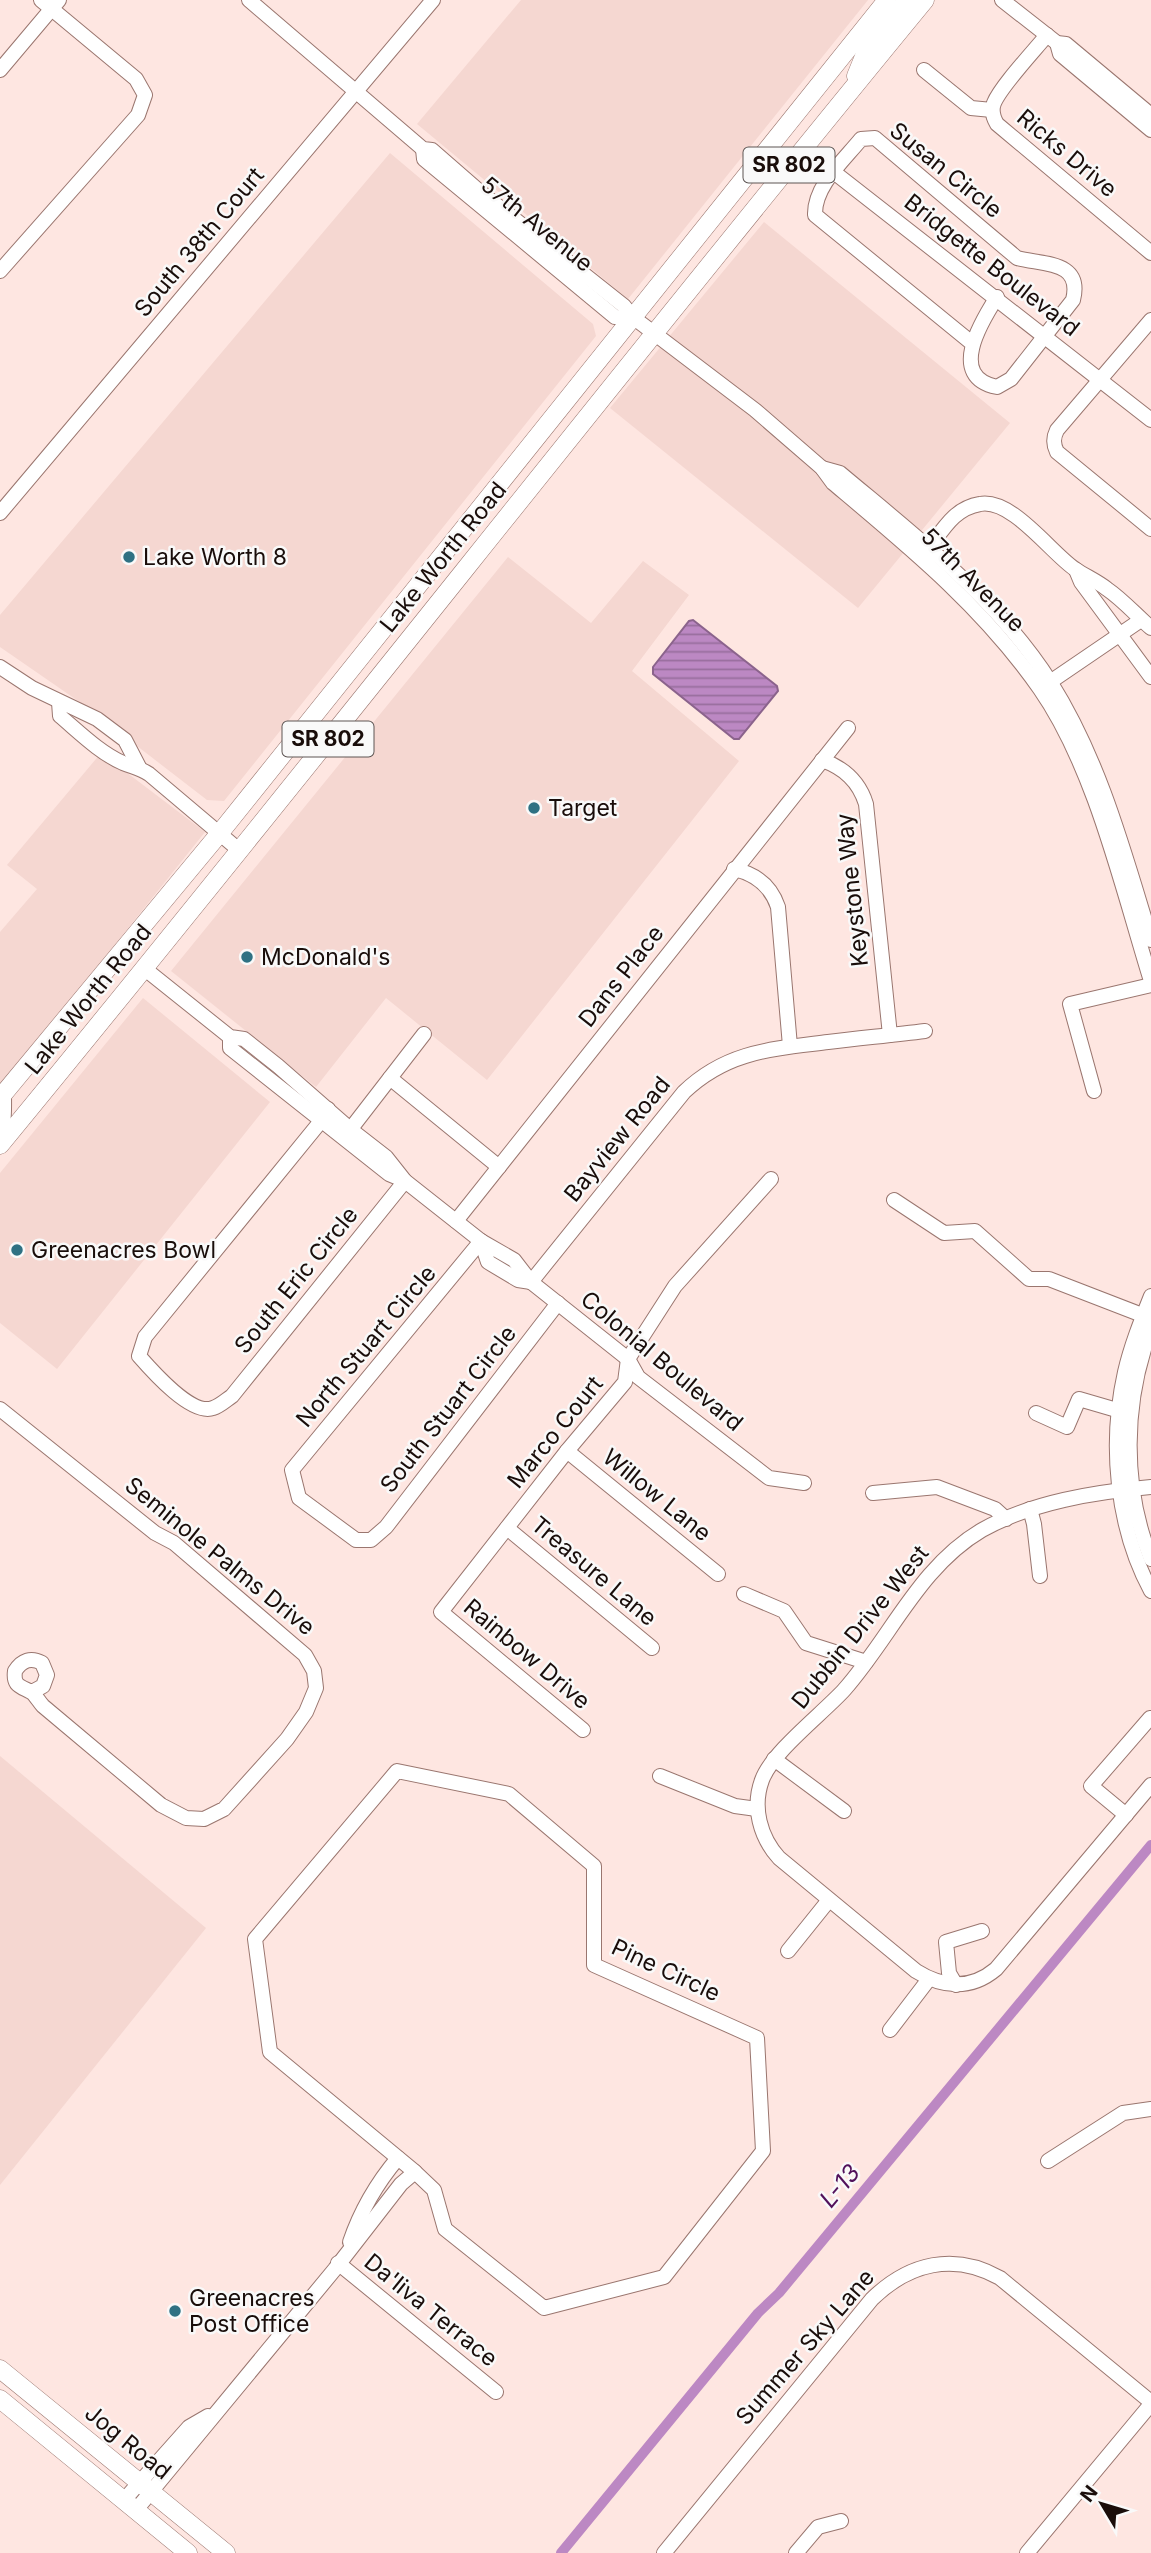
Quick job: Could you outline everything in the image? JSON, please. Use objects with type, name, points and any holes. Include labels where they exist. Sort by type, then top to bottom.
[{"type":"main road","name":"Lake Worth Road","points":[[1,1094],[219,834],[887,0]]},
{"type":"main road","points":[[852,89],[865,54],[907,0]]},
{"type":"main road","name":"Lake Worth Road","points":[[0,1145],[145,969],[444,593],[925,0]]},
{"type":"main road","points":[[444,593],[442,575],[448,563],[497,502],[504,478]]},
{"type":"main road","points":[[353,708],[364,679],[423,602],[427,591],[426,576]]},
{"type":"main road","name":"Jog Road","points":[[0,2369],[226,2553]]},
{"type":"main road","name":"Jog Road","points":[[0,2399],[188,2553]]},
{"type":"street","name":"57th Avenue","points":[[249,0],[423,149],[424,159],[615,317],[634,318],[755,410],[822,468],[833,483],[921,557],[967,600],[998,634],[1041,690],[1073,750],[1097,809],[1151,983]]},
{"type":"street","name":"South 38th Court","points":[[0,513],[433,0]]},
{"type":"street","points":[[1002,0],[1052,39],[1066,44],[1151,116]]},
{"type":"street","points":[[0,69],[51,3],[136,79],[145,95],[138,116],[0,271]]},
{"type":"street","points":[[1052,39],[1060,54],[1151,130]]},
{"type":"street","name":"Ricks Drive","points":[[1052,39],[998,97],[992,110],[997,124],[1151,253]]},
{"type":"street","name":"Ricks Drive","points":[[924,69],[971,108],[992,110]]},
{"type":"street","name":"Susan Circle","points":[[973,344],[815,215],[814,201],[861,139],[875,138],[1017,258],[1038,264],[1053,264],[1072,277],[1073,300],[1045,335]]},
{"type":"street","name":"Bridgette Boulevard","points":[[803,148],[1151,419]]},
{"type":"street","points":[[997,297],[973,344],[970,364],[972,371],[982,382],[997,387],[1011,379],[1045,335]]},
{"type":"street","points":[[1151,321],[1053,437],[1057,452],[1151,529]]},
{"type":"street","name":"57th Avenue","points":[[822,468],[840,472],[960,575],[1000,617],[1050,682],[1084,744],[1109,805],[1151,940]]},
{"type":"street","points":[[929,548],[959,510],[982,503],[996,505],[1017,517],[1076,570],[1109,590],[1146,624],[1121,635],[1050,682]]},
{"type":"street","points":[[1076,570],[1081,582],[1151,677]]},
{"type":"street","points":[[0,667],[32,688],[97,719],[125,740],[139,767],[239,850]]},
{"type":"street","points":[[59,702],[60,716],[75,729],[123,763],[139,767]]},
{"type":"street","points":[[822,760],[848,728]]},
{"type":"street","name":"Dans Place","points":[[456,1221],[822,760]]},
{"type":"street","name":"Keystone Way","points":[[822,760],[852,777],[866,804],[890,1035]]},
{"type":"street","points":[[734,869],[760,879],[771,892],[778,907],[790,1046]]},
{"type":"street","points":[[145,969],[230,1037],[244,1039],[324,1115]]},
{"type":"street","points":[[1094,1091],[1070,1004],[1151,983]]},
{"type":"street","name":"Bayview Road","points":[[531,1282],[689,1087],[716,1068],[747,1054],[790,1046],[925,1031]]},
{"type":"street","points":[[347,1134],[424,1034]]},
{"type":"street","points":[[390,1079],[499,1167]]},
{"type":"street","points":[[0,1134],[4,1125],[1,1094]]},
{"type":"street","name":"Colonial Boulevard","points":[[324,1115],[347,1134],[386,1157],[405,1181],[481,1241],[488,1262],[518,1280],[531,1282],[628,1359],[638,1377],[769,1478],[804,1483]]},
{"type":"street","name":"South Eric Circle","points":[[324,1115],[145,1337],[139,1356],[153,1373],[194,1407],[212,1409],[232,1396],[405,1181]]},
{"type":"street","name":"Marco Court","points":[[441,1612],[567,1451],[625,1382],[628,1359],[674,1286],[771,1179]]},
{"type":"street","points":[[894,1200],[944,1233],[975,1231],[1029,1279],[1049,1279],[1147,1317]]},
{"type":"street","name":"North Stuart Circle","points":[[371,1540],[356,1540],[299,1498],[292,1470],[481,1241]]},
{"type":"street","points":[[1151,1296],[1147,1317],[1125,1371],[1125,1413],[1129,1448],[1126,1490],[1136,1555],[1151,1591]]},
{"type":"street","name":"South Stuart Circle","points":[[371,1540],[386,1527],[558,1303]]},
{"type":"street","points":[[1125,1413],[1151,1329]]},
{"type":"street","points":[[1036,1413],[1067,1427],[1079,1399],[1125,1413]]},
{"type":"street","name":"Seminole Palms Drive","points":[[0,1409],[155,1532],[174,1543],[305,1655],[314,1671],[316,1688],[306,1712],[287,1739],[224,1809],[204,1819],[186,1818],[161,1805],[43,1706],[32,1692]]},
{"type":"street","name":"Willow Lane","points":[[567,1451],[718,1574]]},
{"type":"street","points":[[873,1493],[937,1487],[995,1509],[1006,1519]]},
{"type":"street","name":"Dubbin Drive West","points":[[956,1985],[929,1979],[773,1852],[764,1838],[757,1809],[761,1781],[774,1759],[819,1717],[866,1662],[917,1590],[940,1563],[982,1531],[1030,1509],[1151,1487]]},
{"type":"street","points":[[1126,1490],[1151,1559]]},
{"type":"street","points":[[1030,1509],[1040,1576]]},
{"type":"street","name":"Treasure Lane","points":[[507,1528],[652,1648]]},
{"type":"street","points":[[744,1594],[784,1611],[806,1643],[866,1662]]},
{"type":"street","name":"Rainbow Drive","points":[[441,1612],[583,1730]]},
{"type":"street","points":[[1126,1815],[1091,1786],[1150,1718]]},
{"type":"street","points":[[774,1759],[844,1811]]},
{"type":"street","name":"Pine Circle","points":[[397,1771],[509,1794],[594,1866],[594,1965],[757,2038],[763,2151],[664,2277],[544,2308],[445,2229],[434,2190],[415,2172],[270,2052],[256,1939],[397,1771]]},
{"type":"street","points":[[660,1776],[735,1806],[757,1809]]},
{"type":"street","points":[[982,1931],[946,1942],[949,1972],[956,1985],[976,1982],[996,1969],[1151,1785]]},
{"type":"street","points":[[788,1951],[829,1900]]},
{"type":"street","points":[[890,2030],[929,1979]]},
{"type":"street","points":[[1048,2161],[1123,2113],[1151,2109]]},
{"type":"street","points":[[342,2258],[377,2182],[398,2158]]},
{"type":"street","points":[[130,2505],[215,2412],[401,2184],[415,2172]]},
{"type":"street","name":"Da'liva Terrace","points":[[342,2258],[496,2392]]},
{"type":"street","name":"Summer Sky Lane","points":[[664,2553],[872,2299],[898,2277],[924,2266],[971,2266],[1000,2278],[1151,2403]]},
{"type":"street","points":[[1027,2553],[1151,2403]]},
{"type":"street","points":[[796,2553],[818,2527],[841,2521]]},
{"type":"shaded area","points":[[521,0],[868,0],[628,299],[417,124]]},
{"type":"shaded area","points":[[390,153],[593,324],[596,336],[224,801],[207,800],[84,705],[0,647],[0,615]]},
{"type":"shaded area","points":[[764,222],[1010,423],[858,608],[610,408]]},
{"type":"shaded area","points":[[508,557],[591,623],[643,561],[689,595],[632,671],[739,761],[487,1080],[386,998],[316,1087],[171,971]]},
{"type":"shaded area","points":[[693,620],[777,686],[778,691],[739,739],[734,739],[653,674],[653,667],[689,621]]},
{"type":"shaded area","points":[[101,753],[205,832],[0,1088],[0,932],[37,889],[7,865]]},
{"type":"shaded area","name":"Greenacres Bowl","points":[[143,998],[270,1102],[57,1369],[0,1323],[0,1173]]},
{"type":"shaded area","points":[[0,1756],[206,1928],[0,2185]]},
{"type":"waterway","name":"L-13","points":[[561,2553],[758,2313],[779,2293],[1151,1845]]},
{"type":"place","name":"Lake Worth 8","points":[[129,557]]},
{"type":"place","name":"Target","points":[[534,808]]},
{"type":"place","name":"McDonald's","points":[[247,957]]},
{"type":"place","name":"Greenacres Bowl","points":[[17,1250]]},
{"type":"place","name":"Greenacres Post Office","points":[[175,2311]]}]
